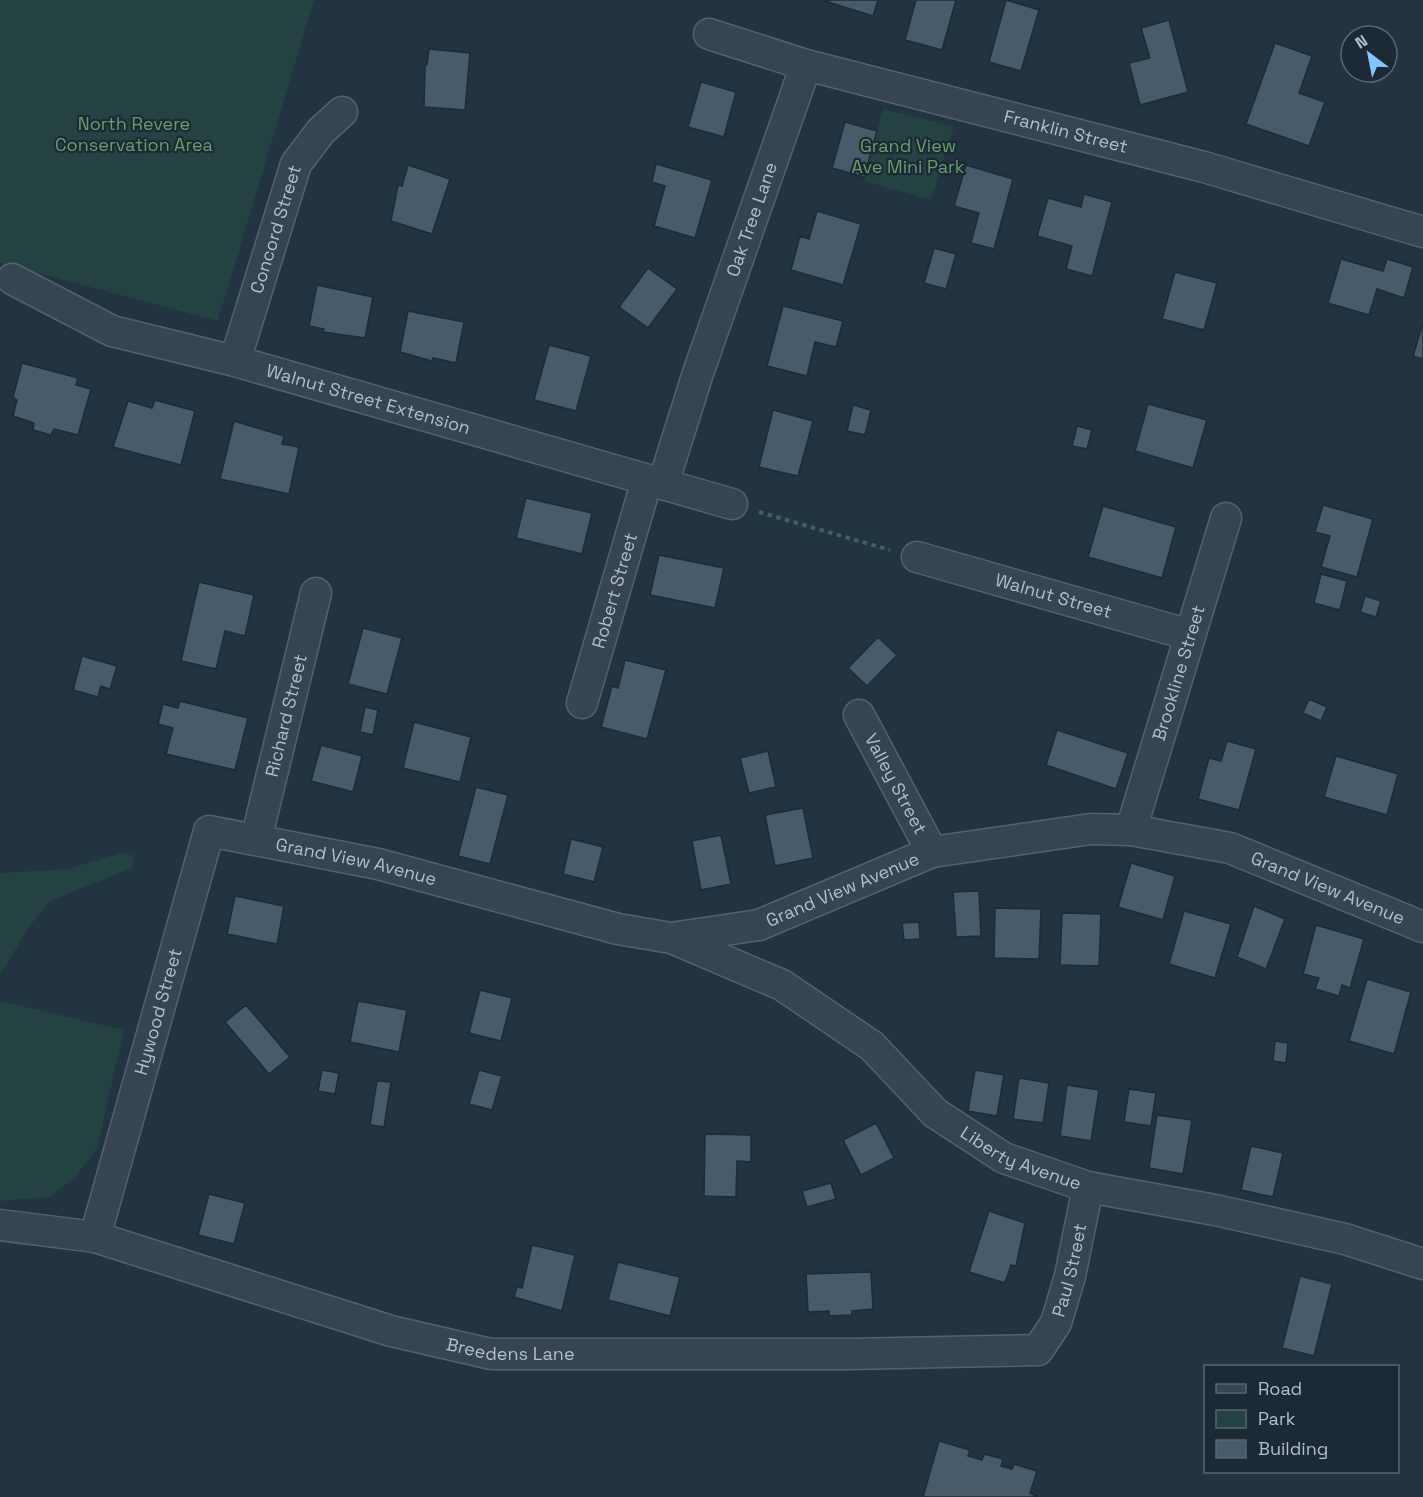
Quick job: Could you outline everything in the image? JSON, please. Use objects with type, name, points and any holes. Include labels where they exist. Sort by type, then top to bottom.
[{"type":"street","name":"Franklin Street","points":[[709,34],[806,65],[1204,167],[1423,232]]},
{"type":"street","name":"Oak Tree Lane","points":[[679,438],[698,373],[806,65]]},
{"type":"street","name":"Concord Street","points":[[235,361],[296,164],[321,131],[342,112]]},
{"type":"street","name":"Walnut Street Extension","points":[[12,279],[112,331],[235,361],[732,504]]},
{"type":"street","name":"Robert Street","points":[[582,703],[655,482],[679,438]]},
{"type":"street","name":"Brookline Street","points":[[1131,830],[1226,518]]},
{"type":"street","name":"Walnut Street","points":[[916,557],[1190,635]]},
{"type":"street","name":"Richard Street","points":[[256,840],[316,593]]},
{"type":"street","name":"Valley Street","points":[[859,714],[932,852]]},
{"type":"street","name":"Grand View Avenue","points":[[256,840],[378,864],[618,929],[671,938],[759,925],[932,852],[1091,829],[1131,830],[1230,848],[1423,927]]},
{"type":"street","name":"Hywood Street","points":[[95,1237],[210,831],[256,840]]},
{"type":"street","name":"Liberty Avenue","points":[[671,938],[783,985],[872,1046],[935,1113],[1004,1158],[1088,1186],[1215,1210],[1345,1239],[1423,1264]]},
{"type":"street","name":"Paul Street","points":[[1038,1350],[1056,1323],[1070,1276],[1088,1186]]},
{"type":"street","name":"Breedens Lane","points":[[0,1225],[95,1237],[391,1331],[491,1354],[849,1354],[1038,1350]]},
{"type":"path","points":[[732,504],[916,557]]},
{"type":"green space","name":"North Revere Conservation Area","points":[[0,0],[314,0],[218,321],[0,263]]},
{"type":"green space","name":"Grand View Ave Mini Park","points":[[883,109],[954,127],[931,200],[864,181]]},
{"type":"green space","points":[[121,853],[135,856],[132,868],[50,901],[29,927],[0,975],[0,873],[67,869]]},
{"type":"green space","points":[[0,1001],[124,1030],[97,1149],[74,1178],[50,1197],[0,1201]]},
{"type":"building","points":[[822,0],[878,0],[873,16]]},
{"type":"building","points":[[916,0],[956,0],[942,50],[905,40]]},
{"type":"building","points":[[1006,0],[1039,10],[1021,71],[989,62]]},
{"type":"building","points":[[1169,20],[1188,92],[1140,105],[1129,63],[1150,58],[1141,28]]},
{"type":"building","points":[[1275,43],[1312,56],[1299,93],[1325,102],[1309,146],[1246,124]]},
{"type":"building","points":[[429,49],[470,53],[465,110],[424,107],[425,65],[427,65]]},
{"type":"building","points":[[701,82],[736,92],[724,137],[688,127]]},
{"type":"building","points":[[845,122],[877,131],[864,177],[832,168]]},
{"type":"building","points":[[656,164],[712,180],[695,238],[654,226],[665,186],[652,182]]},
{"type":"building","points":[[408,165],[450,179],[432,234],[391,221],[398,185],[402,186]]},
{"type":"building","points":[[966,165],[1013,179],[994,249],[971,243],[979,213],[954,206]]},
{"type":"building","points":[[1084,194],[1112,202],[1092,276],[1066,269],[1072,246],[1037,236],[1048,198],[1081,207]]},
{"type":"building","points":[[817,211],[861,224],[843,285],[791,270],[800,236],[809,239]]},
{"type":"building","points":[[934,248],[956,254],[946,289],[924,283]]},
{"type":"building","points":[[1341,259],[1383,271],[1387,259],[1413,267],[1404,298],[1377,289],[1369,315],[1328,303]]},
{"type":"building","points":[[648,268],[677,289],[648,328],[619,307]]},
{"type":"building","points":[[1175,272],[1217,283],[1204,330],[1162,319]]},
{"type":"building","points":[[317,285],[373,297],[365,338],[323,332],[324,329],[309,326]]},
{"type":"building","points":[[783,306],[843,321],[836,347],[815,342],[807,376],[767,366]]},
{"type":"building","points":[[408,311],[464,322],[456,363],[433,358],[432,361],[400,352]]},
{"type":"building","points":[[1423,323],[1423,359],[1413,356]]},
{"type":"building","points":[[549,345],[591,356],[576,411],[534,400]]},
{"type":"building","points":[[22,363],[78,378],[76,385],[91,389],[78,435],[54,429],[51,435],[33,430],[34,423],[13,416],[17,400],[13,397]]},
{"type":"building","points":[[155,400],[195,411],[181,465],[113,447],[128,401],[152,408]]},
{"type":"building","points":[[1148,404],[1207,420],[1193,468],[1135,451]]},
{"type":"building","points":[[853,405],[871,410],[865,435],[847,431]]},
{"type":"building","points":[[773,410],[813,421],[798,476],[759,467]]},
{"type":"building","points":[[234,421],[284,436],[282,444],[299,447],[289,494],[220,479]]},
{"type":"building","points":[[1077,426],[1092,430],[1087,449],[1072,446]]},
{"type":"building","points":[[526,498],[592,513],[582,554],[516,538]]},
{"type":"building","points":[[1323,505],[1373,519],[1357,577],[1321,567],[1330,536],[1315,532]]},
{"type":"building","points":[[1103,506],[1176,527],[1162,578],[1088,557]]},
{"type":"building","points":[[659,555],[724,568],[715,608],[650,595]]},
{"type":"building","points":[[1321,574],[1347,581],[1340,610],[1314,603]]},
{"type":"building","points":[[199,582],[254,595],[245,636],[225,631],[216,669],[181,661]]},
{"type":"building","points":[[1365,596],[1381,601],[1376,617],[1360,612]]},
{"type":"building","points":[[363,628],[402,638],[387,694],[348,684]]},
{"type":"building","points":[[878,637],[897,655],[867,686],[848,668]]},
{"type":"building","points":[[82,656],[117,666],[110,689],[101,686],[98,697],[73,690]]},
{"type":"building","points":[[625,660],[666,670],[647,739],[601,727],[612,686],[618,688]]},
{"type":"building","points":[[1309,699],[1327,707],[1321,721],[1303,713]]},
{"type":"building","points":[[180,701],[248,718],[235,770],[166,754],[173,728],[158,724],[163,704],[178,708]]},
{"type":"building","points":[[365,707],[378,710],[373,735],[360,732]]},
{"type":"building","points":[[414,722],[471,737],[460,782],[403,768]]},
{"type":"building","points":[[1057,730],[1128,753],[1116,789],[1046,765]]},
{"type":"building","points":[[1227,741],[1256,749],[1239,810],[1198,799],[1209,758],[1221,761]]},
{"type":"building","points":[[321,745],[362,756],[353,792],[311,781]]},
{"type":"building","points":[[768,751],[776,787],[749,793],[740,758]]},
{"type":"building","points":[[1336,756],[1398,774],[1387,815],[1324,797]]},
{"type":"building","points":[[476,787],[508,795],[490,864],[458,856]]},
{"type":"building","points":[[803,808],[813,858],[775,866],[765,815]]},
{"type":"building","points":[[721,835],[731,884],[701,890],[692,841]]},
{"type":"building","points":[[571,839],[603,847],[594,882],[563,874]]},
{"type":"building","points":[[1131,863],[1175,876],[1163,920],[1118,907]]},
{"type":"building","points":[[979,891],[981,936],[956,937],[953,892]]},
{"type":"building","points":[[235,896],[284,906],[277,944],[227,934]]},
{"type":"building","points":[[1254,906],[1285,919],[1266,969],[1237,957]]},
{"type":"building","points":[[995,908],[1041,909],[1039,959],[994,958]]},
{"type":"building","points":[[1184,911],[1231,924],[1215,978],[1169,964]]},
{"type":"building","points":[[1062,913],[1101,914],[1099,966],[1060,965]]},
{"type":"building","points":[[919,922],[920,939],[904,940],[902,923]]},
{"type":"building","points":[[1316,925],[1364,939],[1350,988],[1342,985],[1339,996],[1315,989],[1319,978],[1303,974]]},
{"type":"building","points":[[1367,979],[1411,992],[1394,1054],[1349,1041]]},
{"type":"building","points":[[480,990],[512,998],[501,1041],[469,1033]]},
{"type":"building","points":[[358,1001],[407,1010],[399,1052],[350,1042]]},
{"type":"building","points":[[246,1005],[290,1057],[269,1074],[225,1022]]},
{"type":"building","points":[[1275,1041],[1288,1043],[1286,1063],[1273,1061]]},
{"type":"building","points":[[322,1070],[339,1073],[335,1094],[318,1091]]},
{"type":"building","points":[[479,1070],[502,1076],[492,1110],[469,1104]]},
{"type":"building","points":[[975,1070],[1004,1075],[997,1116],[968,1111]]},
{"type":"building","points":[[1019,1078],[1049,1083],[1043,1123],[1013,1119]]},
{"type":"building","points":[[377,1081],[391,1082],[384,1127],[370,1125]]},
{"type":"building","points":[[1067,1085],[1099,1090],[1091,1141],[1060,1136]]},
{"type":"building","points":[[1129,1089],[1156,1093],[1151,1126],[1124,1122]]},
{"type":"building","points":[[1157,1115],[1192,1120],[1183,1174],[1149,1168]]},
{"type":"building","points":[[876,1123],[894,1158],[861,1175],[843,1140]]},
{"type":"building","points":[[705,1134],[751,1135],[751,1162],[737,1161],[736,1197],[704,1196]]},
{"type":"building","points":[[1251,1146],[1283,1153],[1273,1197],[1241,1190]]},
{"type":"building","points":[[831,1183],[836,1199],[807,1207],[802,1191]]},
{"type":"building","points":[[209,1194],[245,1203],[234,1244],[198,1235]]},
{"type":"building","points":[[989,1211],[1025,1223],[1016,1266],[1011,1265],[1005,1283],[969,1272]]},
{"type":"building","points":[[532,1245],[575,1255],[562,1311],[514,1297],[517,1287],[522,1288]]},
{"type":"building","points":[[618,1262],[680,1277],[670,1316],[608,1300]]},
{"type":"building","points":[[871,1272],[873,1309],[852,1311],[852,1315],[829,1316],[829,1311],[808,1312],[806,1274]]},
{"type":"building","points":[[1300,1276],[1332,1284],[1314,1356],[1282,1348]]},
{"type":"building","points":[[939,1441],[970,1450],[968,1456],[982,1460],[984,1454],[1003,1459],[1001,1466],[1012,1469],[1014,1464],[1037,1471],[1030,1493],[1038,1497],[923,1497]]}]
